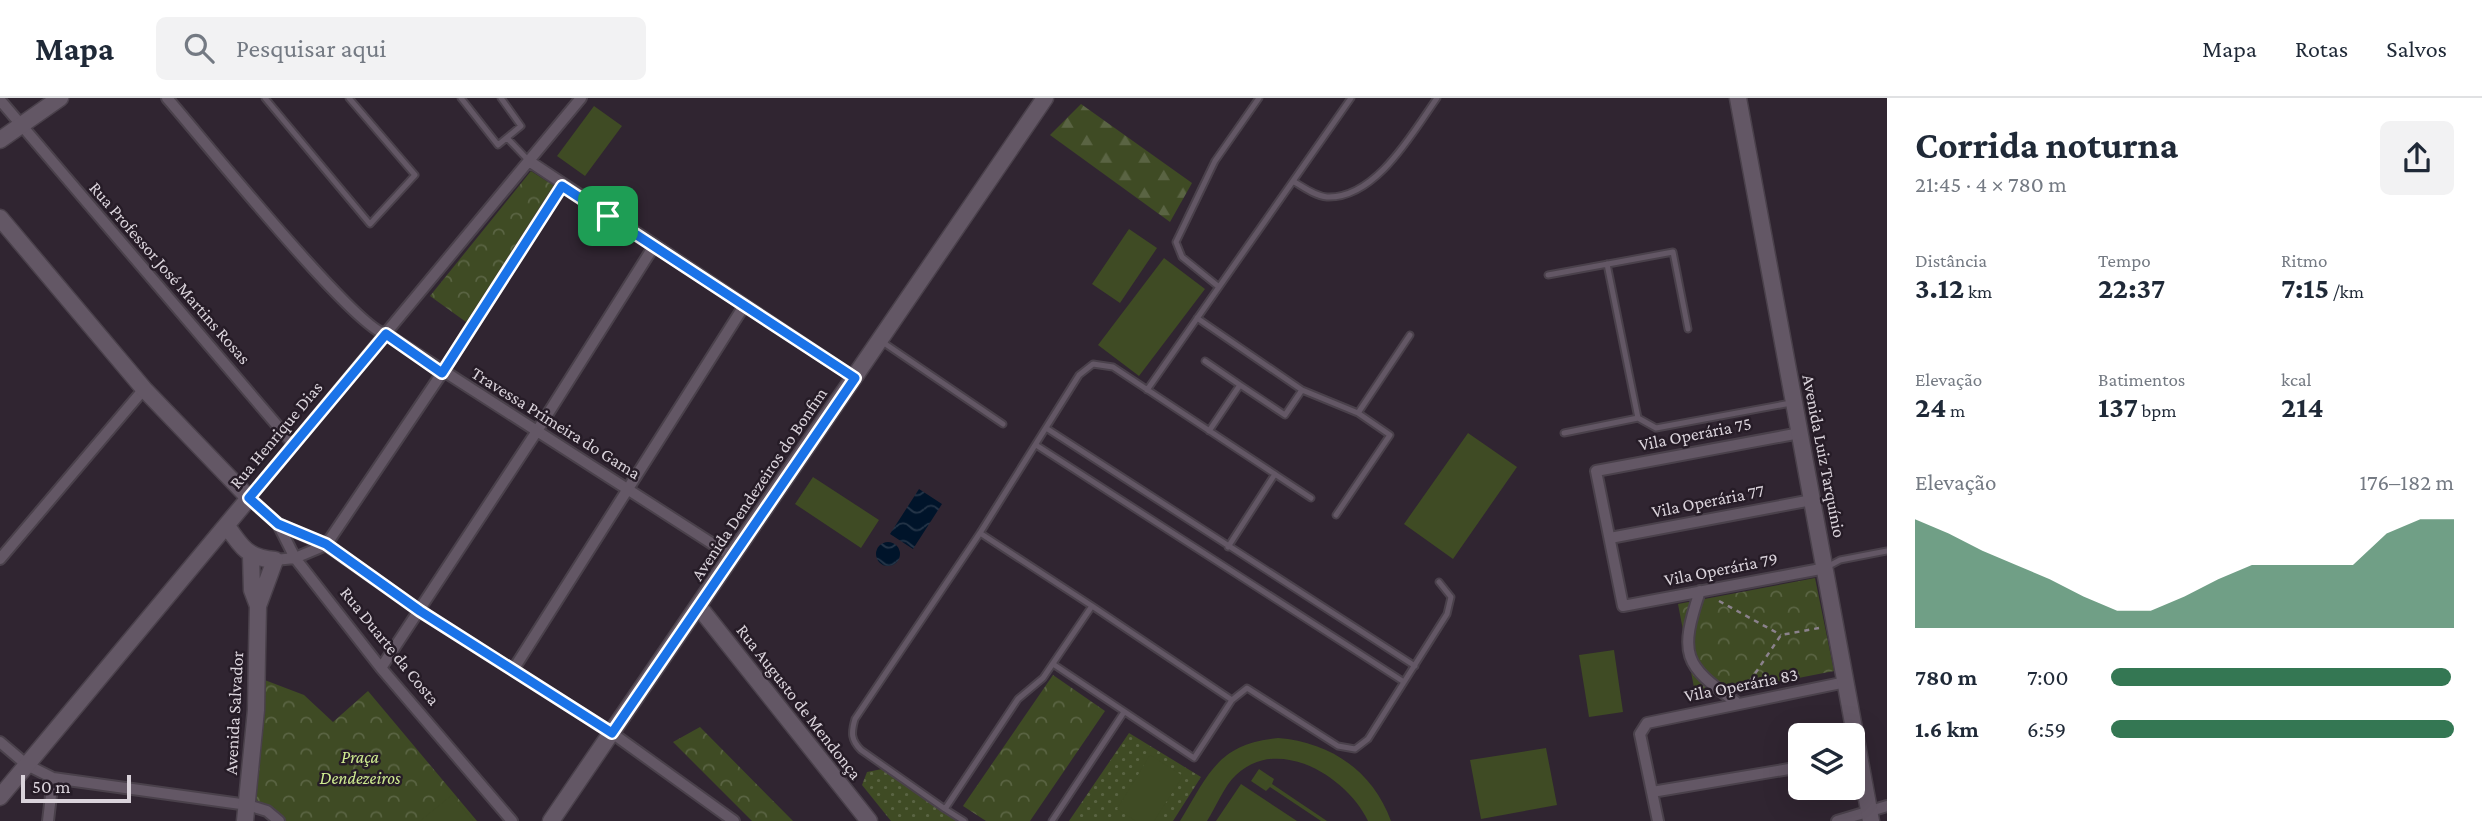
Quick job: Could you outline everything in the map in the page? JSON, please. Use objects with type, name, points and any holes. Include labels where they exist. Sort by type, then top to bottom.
[{"type":"street","points":[[0,140],[60,98]]},
{"type":"street","name":"Travessa Primeira do Gama","points":[[167,98],[334,291],[372,329],[386,334],[442,373],[733,557]]},
{"type":"street","name":"Rua Henrique Dias","points":[[0,797],[581,98]]},
{"type":"street","name":"Avenida Dendezeiros do Bonfim","points":[[551,821],[1045,98]]},
{"type":"street","name":"Avenida Luiz Tarquínio","points":[[1738,98],[1826,568],[1852,723]]},
{"type":"street","name":"Rua Professor José Martins Rosas","points":[[0,100],[293,444]]},
{"type":"street","points":[[529,161],[562,186],[855,378]]},
{"type":"street","points":[[227,526],[242,550],[251,556],[295,558],[326,544],[442,373],[562,186]]},
{"type":"street","points":[[0,218],[144,389],[249,498],[278,524],[326,544],[420,611],[612,733],[734,821]]},
{"type":"street","points":[[381,668],[537,431],[654,246]]},
{"type":"street","points":[[513,670],[744,306]]},
{"type":"street","points":[[0,559],[144,389]]},
{"type":"street","name":"Vila Operária 75","points":[[1610,538],[1596,471],[1800,433]]},
{"type":"street","name":"Vila Operária 77","points":[[1610,538],[1812,499]]},
{"type":"street","name":"Rua Duarte da Costa","points":[[278,524],[295,558],[381,668],[512,821]]},
{"type":"street","name":"Vila Operária 79","points":[[1610,538],[1623,606],[1826,568]]},
{"type":"street","name":"Avenida Salvador","points":[[251,556],[252,590],[258,606]]},
{"type":"street","name":"Avenida Salvador","points":[[246,813],[256,709],[258,606],[275,559]]},
{"type":"street","points":[[1700,591],[1689,625],[1689,654],[1701,677],[1736,702]]},
{"type":"street","name":"Rua Augusto de Mendonça","points":[[699,607],[869,821]]},
{"type":"street","name":"Vila Operária 83","points":[[1652,792],[1640,734],[1644,725],[1651,721],[1736,702],[1846,681]]},
{"type":"street","points":[[0,742],[27,765],[53,778],[246,813],[267,811],[279,821]]},
{"type":"street","points":[[1658,821],[1652,792],[1788,769]]},
{"type":"street","points":[[48,821],[53,778]]},
{"type":"street","name":"Avenida Luiz Tarquínio","points":[[1865,795],[1870,816]]},
{"type":"street","points":[[1836,821],[1870,816],[1887,806]]},
{"type":"lane","points":[[265,98],[370,224],[415,175],[349,98]]},
{"type":"lane","points":[[461,98],[496,144],[508,139],[521,125],[501,98]]},
{"type":"lane","points":[[1219,287],[1182,257],[1177,242],[1215,161],[1259,98]]},
{"type":"lane","points":[[1147,390],[1351,98]]},
{"type":"lane","points":[[1293,181],[1314,193],[1328,197],[1367,182],[1396,156],[1437,98]]},
{"type":"lane","points":[[508,139],[529,161]]},
{"type":"lane","points":[[1548,275],[1673,252],[1688,329]]},
{"type":"lane","points":[[1608,264],[1638,418]]},
{"type":"lane","points":[[1197,318],[1302,390],[1358,413],[1391,435],[1336,515]]},
{"type":"lane","points":[[1358,413],[1410,335]]},
{"type":"lane","points":[[880,340],[1003,424]]},
{"type":"lane","points":[[1205,361],[1285,415],[1302,390]]},
{"type":"lane","points":[[964,821],[862,751],[856,745],[851,731],[855,719],[980,533],[1079,375],[1093,364],[1113,368],[1311,498]]},
{"type":"lane","points":[[1209,431],[1240,385]]},
{"type":"lane","points":[[1564,433],[1638,418],[1656,428],[1794,402]]},
{"type":"lane","points":[[1046,428],[1415,666]]},
{"type":"lane","points":[[1036,444],[1404,682]]},
{"type":"lane","points":[[1228,547],[1275,474]]},
{"type":"lane","points":[[980,533],[1233,700]]},
{"type":"lane","points":[[1826,568],[1840,560],[1887,551]]},
{"type":"lane","points":[[1053,664],[1194,758],[1243,689],[1254,691],[1338,747],[1355,749],[1368,739],[1451,606],[1451,597],[1439,582]]},
{"type":"lane","points":[[946,809],[1018,699],[1035,686],[1053,664],[1092,606]]},
{"type":"lane","points":[[1052,821],[1124,712]]},
{"type":"path","points":[[1700,591],[1781,635],[1836,625]]},
{"type":"path","points":[[1736,702],[1781,635]]},
{"type":"green space","points":[[1081,104],[1192,183],[1170,222],[1050,135]]},
{"type":"green space","points":[[594,106],[622,126],[585,176],[557,156]]},
{"type":"green space","points":[[531,171],[556,187],[466,322],[430,296]]},
{"type":"green space","points":[[1129,229],[1157,248],[1120,303],[1092,284]]},
{"type":"green space","points":[[1164,258],[1205,289],[1139,376],[1098,345]]},
{"type":"green space","points":[[1468,433],[1517,467],[1453,559],[1404,524]]},
{"type":"green space","points":[[813,477],[879,520],[861,548],[795,504]]},
{"type":"green space","points":[[1815,578],[1834,671],[1696,698],[1678,604]]},
{"type":"green space","points":[[1614,650],[1623,712],[1589,717],[1579,655]]},
{"type":"green space","points":[[1053,675],[1105,711],[1030,821],[986,821],[963,806]]},
{"type":"green space","name":"Praça Dendezeiros","points":[[262,679],[304,695],[333,722],[368,691],[477,821],[279,821],[250,798]]},
{"type":"green space","points":[[700,727],[793,821],[752,821],[673,742]]},
{"type":"green space","points":[[1129,733],[1201,777],[1173,821],[1069,821]]},
{"type":"green space","points":[[1278,738],[1315,746],[1347,762],[1373,788],[1391,821],[1368,821],[1345,790],[1311,766],[1291,760],[1272,759],[1253,763],[1236,775],[1207,821],[1180,821],[1217,764],[1241,747]]},
{"type":"green space","points":[[1546,748],[1557,805],[1481,819],[1470,760]]},
{"type":"green space","points":[[1150,755],[1183,776],[1154,821],[1136,821],[1117,809]]},
{"type":"green space","points":[[882,769],[957,821],[891,821],[862,785],[867,772]]},
{"type":"green space","points":[[1259,769],[1274,779],[1272,784],[1327,821],[1321,821],[1270,787],[1266,791],[1251,781]]},
{"type":"green space","points":[[1241,784],[1297,821],[1216,821]]},
{"type":"green space","points":[[452,795],[473,821],[420,821]]},
{"type":"water","points":[[919,489],[942,504],[913,549],[890,534]]},
{"type":"water","points":[[888,542],[899,549],[900,554],[893,565],[888,566],[877,559],[876,554],[883,543]]},
{"type":"route","points":[[562,186],[608,216],[855,378],[612,733],[420,611],[326,544],[278,524],[249,498],[386,334],[442,373],[562,186]]}]
